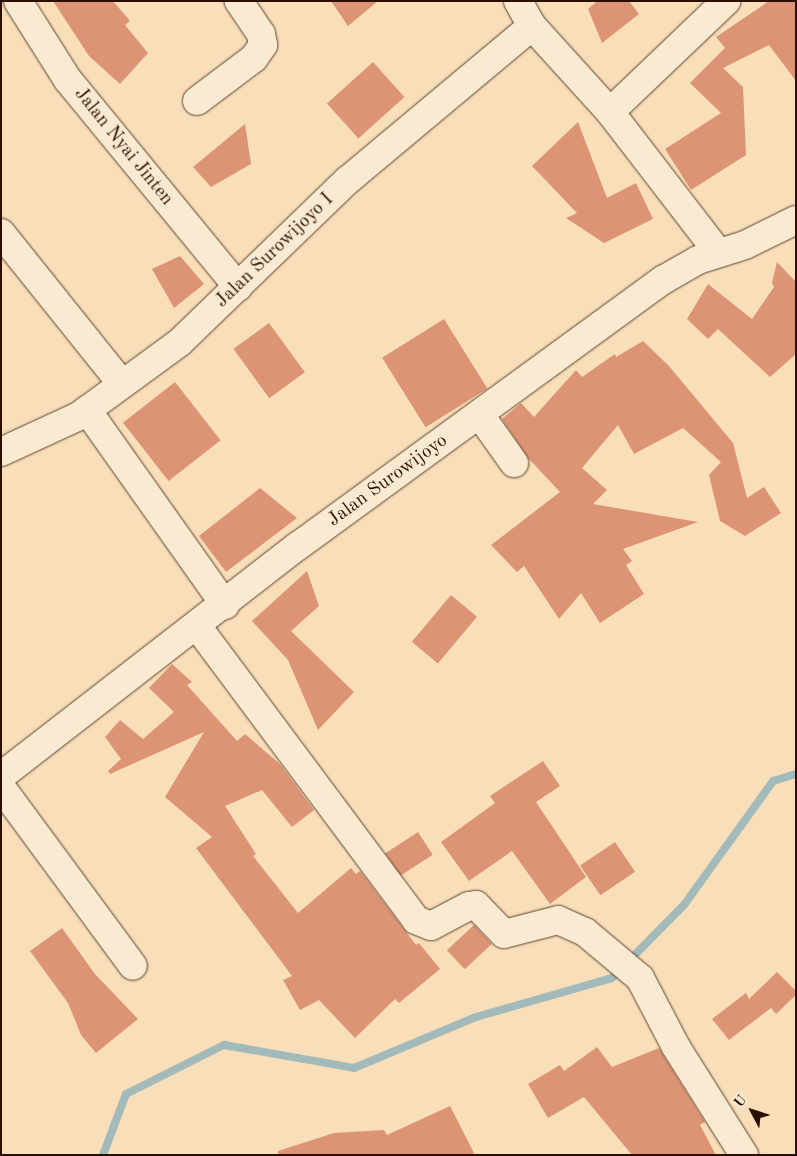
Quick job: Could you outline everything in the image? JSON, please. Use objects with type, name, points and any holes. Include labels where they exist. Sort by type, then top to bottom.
[{"type":"street","name":"Jalan Nyai Jinten","points":[[18,1],[68,80],[238,287]]},
{"type":"street","points":[[197,101],[254,58],[263,45],[261,34],[239,1]]},
{"type":"street","points":[[518,1],[532,26],[610,112],[718,252]]},
{"type":"street","points":[[610,112],[726,1]]},
{"type":"street","name":"Jalan Surowijoyo I","points":[[1,452],[87,410],[180,342],[348,180],[532,26]]},
{"type":"street","name":"Jalan Surowijoyo","points":[[1,776],[225,605],[298,546],[663,280],[718,252],[745,245],[796,220]]},
{"type":"street","points":[[1,233],[122,384]]},
{"type":"street","points":[[87,410],[225,605]]},
{"type":"street","points":[[480,415],[514,463]]},
{"type":"street","points":[[197,626],[416,920],[431,926],[476,905],[497,930],[510,935],[558,920],[573,925],[614,955],[640,978],[676,1047],[744,1155]]},
{"type":"street","points":[[1,787],[133,966]]},
{"type":"building","points":[[53,1],[113,1],[130,21],[125,25],[148,53],[120,84],[89,56]]},
{"type":"building","points":[[331,1],[378,1],[348,26]]},
{"type":"building","points":[[597,1],[629,1],[639,14],[602,43],[588,9]]},
{"type":"building","points":[[769,1],[796,1],[796,81],[769,45],[723,68],[743,87],[746,155],[691,190],[665,149],[721,113],[690,83],[725,48],[716,37]]},
{"type":"building","points":[[373,62],[404,97],[358,138],[327,103]]},
{"type":"building","points":[[578,122],[607,198],[636,183],[653,219],[604,243],[566,218],[577,213],[532,166]]},
{"type":"building","points":[[245,124],[251,164],[211,187],[193,167]]},
{"type":"building","points":[[180,256],[204,284],[174,308],[152,269]]},
{"type":"building","points":[[777,262],[796,282],[796,354],[770,377],[718,329],[708,339],[687,319],[708,284],[752,319],[774,287],[772,283]]},
{"type":"building","points":[[444,319],[487,389],[426,427],[382,358]]},
{"type":"building","points":[[269,323],[305,372],[269,398],[233,349]]},
{"type":"building","points":[[643,341],[669,366],[733,443],[747,498],[764,487],[781,513],[745,536],[720,521],[709,475],[721,462],[683,428],[634,454],[618,425],[582,468],[607,490],[593,504],[698,522],[623,549],[632,561],[626,565],[644,594],[600,623],[581,593],[559,619],[524,566],[517,572],[491,545],[560,492],[528,458],[502,419],[521,403],[534,417],[576,370],[582,377],[615,354],[616,357]]},
{"type":"building","points":[[175,382],[221,440],[169,481],[123,423]]},
{"type":"building","points":[[260,488],[297,518],[226,572],[199,536]]},
{"type":"building","points":[[307,571],[319,606],[291,631],[354,692],[318,730],[288,660],[252,621]]},
{"type":"building","points":[[451,595],[477,617],[438,664],[412,642]]},
{"type":"building","points":[[172,664],[192,682],[187,685],[237,741],[245,734],[280,764],[314,810],[292,827],[262,790],[225,806],[256,854],[253,856],[298,913],[351,868],[356,874],[360,871],[416,945],[419,943],[440,969],[399,1003],[395,999],[355,1038],[319,1000],[300,1010],[283,980],[292,976],[196,848],[212,837],[165,797],[204,732],[110,774],[108,771],[121,759],[105,737],[120,720],[143,739],[174,712],[149,688]]},
{"type":"building","points":[[543,761],[560,786],[536,802],[586,877],[550,904],[512,851],[469,881],[441,842],[495,803],[490,796]]},
{"type":"building","points":[[418,832],[433,855],[400,876],[385,853]]},
{"type":"building","points":[[615,842],[635,872],[600,895],[580,865]]},
{"type":"building","points":[[474,925],[492,944],[465,969],[447,950]]},
{"type":"building","points":[[62,928],[95,974],[138,1019],[96,1053],[81,1035],[68,1003],[30,951]]},
{"type":"building","points":[[777,972],[796,991],[796,995],[776,1014],[771,1008],[729,1040],[712,1019],[746,993],[749,999]]},
{"type":"building","points":[[597,1047],[612,1067],[659,1048],[705,1122],[700,1125],[716,1155],[632,1155],[584,1097],[548,1118],[528,1084],[560,1065],[564,1071]]},
{"type":"building","points":[[450,1106],[475,1155],[278,1155],[278,1151],[334,1133],[384,1130],[387,1135]]},
{"type":"waterway","points":[[103,1155],[126,1094],[224,1045],[354,1068],[476,1017],[612,978],[684,905],[773,781],[796,774]]}]
